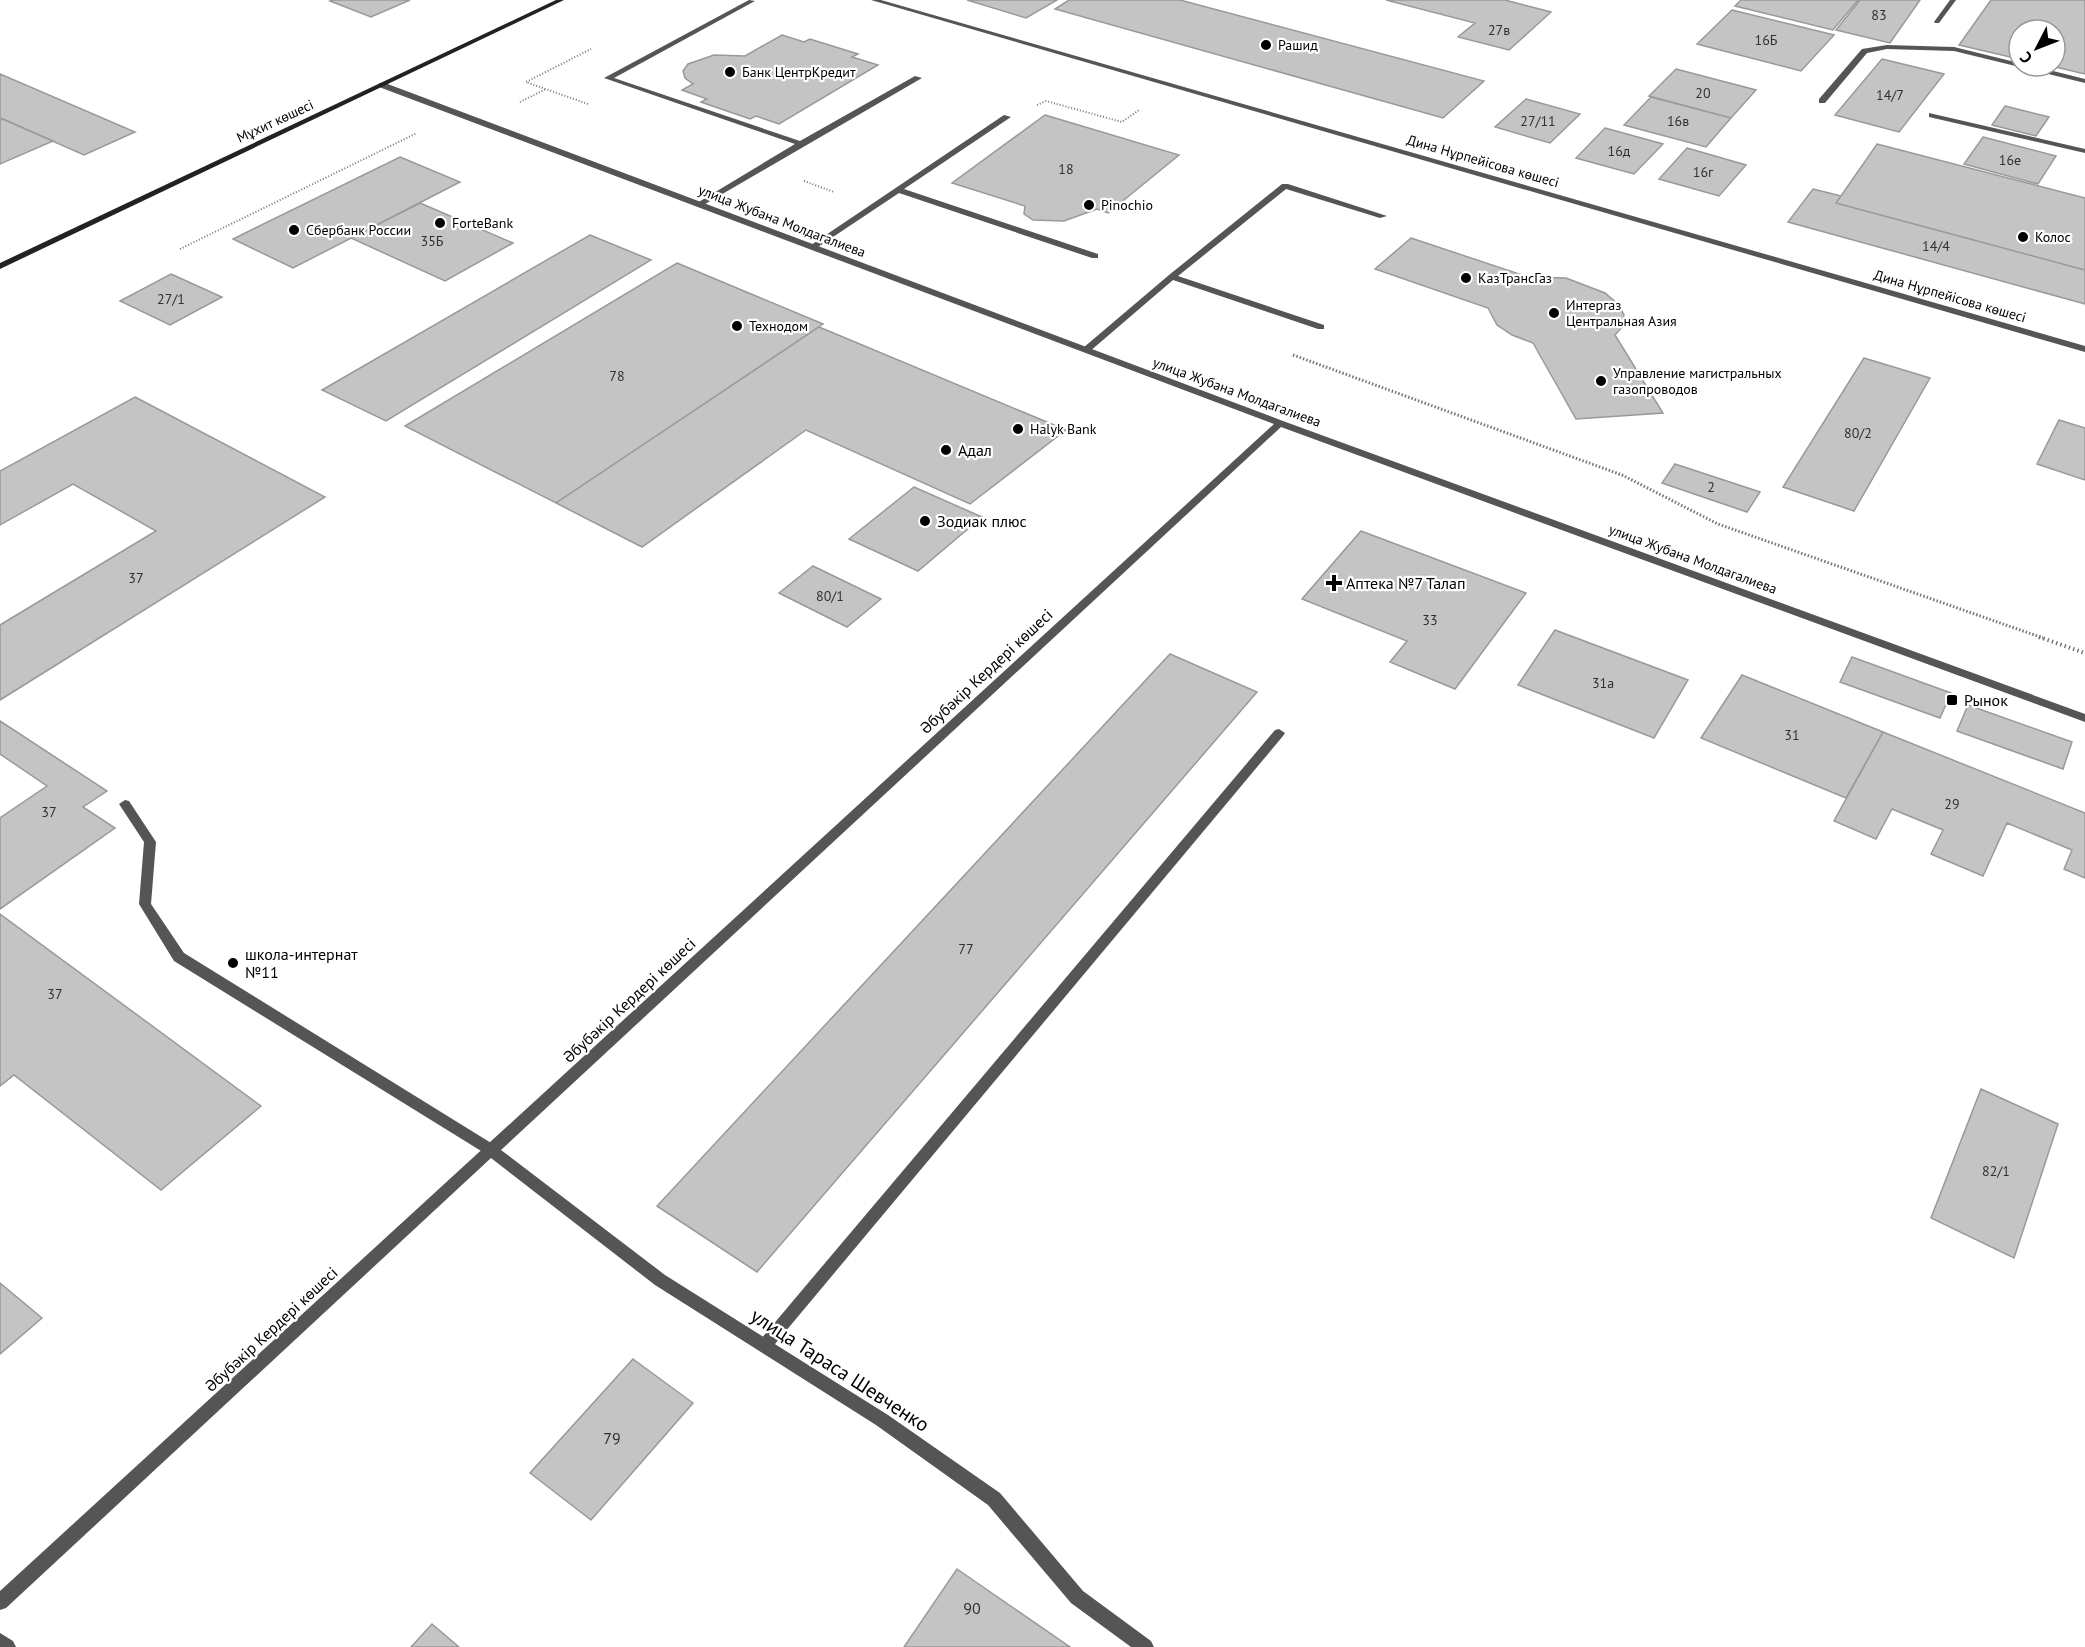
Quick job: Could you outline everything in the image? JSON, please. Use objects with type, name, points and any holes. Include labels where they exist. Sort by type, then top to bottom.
[{"type":"street","name":"Мұхит көшесі","points":[[0,266],[561,0]]},
{"type":"street","name":"Дина Нұрпейісова көшесі","points":[[874,0],[2085,349]]},
{"type":"street","points":[[1937,22],[1953,0]]},
{"type":"street","points":[[753,1],[608,78],[801,144]]},
{"type":"street","points":[[1822,101],[1865,51],[1921,46],[1954,49],[2007,62]]},
{"type":"street","points":[[2067,77],[2085,81]]},
{"type":"street","points":[[700,205],[801,144],[918,78]]},
{"type":"street","name":"улица Жубана Молдагалиева","points":[[382,85],[1280,423],[2085,718]]},
{"type":"street","points":[[1932,115],[2085,151]]},
{"type":"street","points":[[812,247],[1007,117]]},
{"type":"street","points":[[1086,350],[1285,186],[1383,216]]},
{"type":"street","points":[[898,190],[1095,256]]},
{"type":"street","points":[[1172,277],[1321,327]]},
{"type":"street","name":"Әбубәкір Кердері көшесі","points":[[0,1602],[1280,423]]},
{"type":"street","points":[[765,1345],[1279,733]]},
{"type":"street","name":"улица Тараса Шевченко","points":[[125,804],[150,842],[145,904],[179,957],[491,1150],[660,1280],[882,1420],[994,1499],[1077,1597],[1145,1647]]},
{"type":"street","points":[[0,1642],[7,1647]]},
{"type":"path","points":[[1007,117],[1046,101],[1122,122],[1171,85]]},
{"type":"path","points":[[482,122],[546,89]]},
{"type":"path","points":[[180,249],[424,130]]},
{"type":"building","points":[[410,0],[371,17],[330,1]]},
{"type":"building","points":[[967,0],[1057,0],[1026,18]]},
{"type":"building","name":"Рашид","points":[[1069,0],[1180,0],[1484,81],[1443,118],[1055,9]]},
{"type":"building","points":[[1386,0],[1505,0],[1551,12],[1509,50],[1458,37],[1475,23]]},
{"type":"building","points":[[1741,0],[1858,0],[1833,30],[1735,6]]},
{"type":"building","points":[[1860,0],[1920,0],[1890,43],[1836,30]]},
{"type":"building","points":[[1991,0],[2085,0],[2085,74],[2067,70],[2067,18],[2007,18],[2007,56],[1959,45]]},
{"type":"building","points":[[1732,10],[1834,35],[1801,71],[1697,44]]},
{"type":"building","points":[[782,35],[804,42],[810,39],[858,54],[852,57],[878,65],[779,124],[756,116],[750,119],[701,102],[707,99],[682,90],[693,84],[685,78],[683,71],[688,64],[714,55],[745,56]]},
{"type":"building","points":[[1882,59],[1944,74],[1899,132],[1835,115]]},
{"type":"building","points":[[1676,69],[1756,90],[1731,118],[1649,96]]},
{"type":"building","points":[[0,74],[135,132],[84,155],[0,118]]},
{"type":"building","points":[[1651,97],[1731,118],[1706,147],[1624,125]]},
{"type":"building","points":[[1526,99],[1580,114],[1550,143],[1495,127]]},
{"type":"building","points":[[2005,106],[2049,117],[2036,136],[1992,125]]},
{"type":"building","points":[[1045,115],[1179,155],[1108,213],[1097,209],[1064,221],[1033,220],[1024,214],[1025,206],[952,183]]},
{"type":"building","points":[[3,119],[53,141],[0,164],[0,120]]},
{"type":"building","points":[[1605,128],[1663,144],[1634,174],[1576,158]]},
{"type":"building","points":[[1983,137],[2056,156],[2038,184],[1964,164]]},
{"type":"building","name":"Колос","points":[[1877,144],[2085,198],[2085,270],[1836,203]]},
{"type":"building","points":[[1687,148],[1746,165],[1719,196],[1659,179]]},
{"type":"building","points":[[400,157],[460,182],[293,268],[233,239]]},
{"type":"building","name":"Колос","points":[[1813,189],[1841,196],[1836,203],[2085,270],[2085,304],[1788,222]]},
{"type":"building","points":[[420,203],[513,243],[445,281],[351,238]]},
{"type":"building","points":[[590,235],[651,260],[386,421],[322,390]]},
{"type":"building","points":[[1411,238],[1528,277],[1566,278],[1605,293],[1618,304],[1624,315],[1622,327],[1615,335],[1663,413],[1576,419],[1533,343],[1512,335],[1497,325],[1488,308],[1375,269]]},
{"type":"building","points":[[677,263],[823,324],[556,503],[405,426]]},
{"type":"building","points":[[171,274],[222,297],[170,325],[120,301]]},
{"type":"building","name":"Адал","points":[[819,327],[1066,430],[970,504],[806,430],[642,547],[556,503]]},
{"type":"building","points":[[1864,358],[1930,378],[1854,511],[1783,487]]},
{"type":"building","points":[[135,397],[325,497],[0,700],[0,625],[156,531],[73,484],[0,525],[0,471]]},
{"type":"building","points":[[2059,420],[2085,428],[2085,480],[2037,464]]},
{"type":"building","points":[[1675,464],[1760,492],[1747,512],[1662,483]]},
{"type":"building","points":[[914,487],[982,517],[918,571],[849,539]]},
{"type":"building","points":[[1361,531],[1526,593],[1455,689],[1390,662],[1407,641],[1302,599]]},
{"type":"building","points":[[813,566],[881,599],[847,627],[779,593]]},
{"type":"building","points":[[1555,630],[1688,680],[1654,738],[1518,685]]},
{"type":"building","points":[[1170,654],[1257,692],[757,1272],[657,1206]]},
{"type":"building","points":[[1852,657],[1951,693],[1940,718],[1840,682]]},
{"type":"building","points":[[1742,675],[1883,732],[1846,798],[1701,738]]},
{"type":"building","points":[[1968,705],[2072,742],[2063,769],[1957,731]]},
{"type":"building","points":[[0,721],[107,791],[83,807],[115,828],[0,909],[0,818],[47,786],[0,754]]},
{"type":"building","points":[[1883,732],[2085,813],[2085,878],[2064,869],[2072,850],[2007,823],[1983,876],[1931,854],[1943,830],[1892,809],[1876,839],[1834,821]]},
{"type":"building","points":[[0,914],[261,1106],[161,1190],[14,1075],[0,1086]]},
{"type":"building","points":[[1981,1089],[2058,1124],[2014,1258],[1931,1218]]},
{"type":"building","points":[[0,1283],[42,1318],[0,1354]]},
{"type":"building","points":[[633,1359],[693,1403],[591,1520],[530,1473]]},
{"type":"building","points":[[957,1569],[1070,1647],[904,1647]]},
{"type":"building","points":[[432,1624],[459,1647],[411,1647]]},
{"type":"place","name":"Рашид","points":[[1266,45]]},
{"type":"place","name":"Банк ЦентрКредит","points":[[730,72]]},
{"type":"place","name":"Pinochio","points":[[1089,205]]},
{"type":"place","name":"ForteBank","points":[[440,223]]},
{"type":"place","name":"Сбербанк России","points":[[294,230]]},
{"type":"place","name":"Колос","points":[[2023,237]]},
{"type":"place","name":"КазТрансГаз","points":[[1466,278]]},
{"type":"place","name":"Интергаз Центральная Азия","points":[[1554,313]]},
{"type":"place","name":"Технодом","points":[[737,326]]},
{"type":"place","name":"Управление магистральных газопроводов","points":[[1601,381]]},
{"type":"place","name":"Halyk Bank","points":[[1018,429]]},
{"type":"place","name":"Адал","points":[[946,450]]},
{"type":"place","name":"Зодиак плюс","points":[[925,521]]},
{"type":"place","name":"Аптека №7 Талап","points":[[1334,583]]},
{"type":"place","name":"Рынок","points":[[1952,700]]},
{"type":"place","name":"школа-интернат №11","points":[[233,963]]}]
